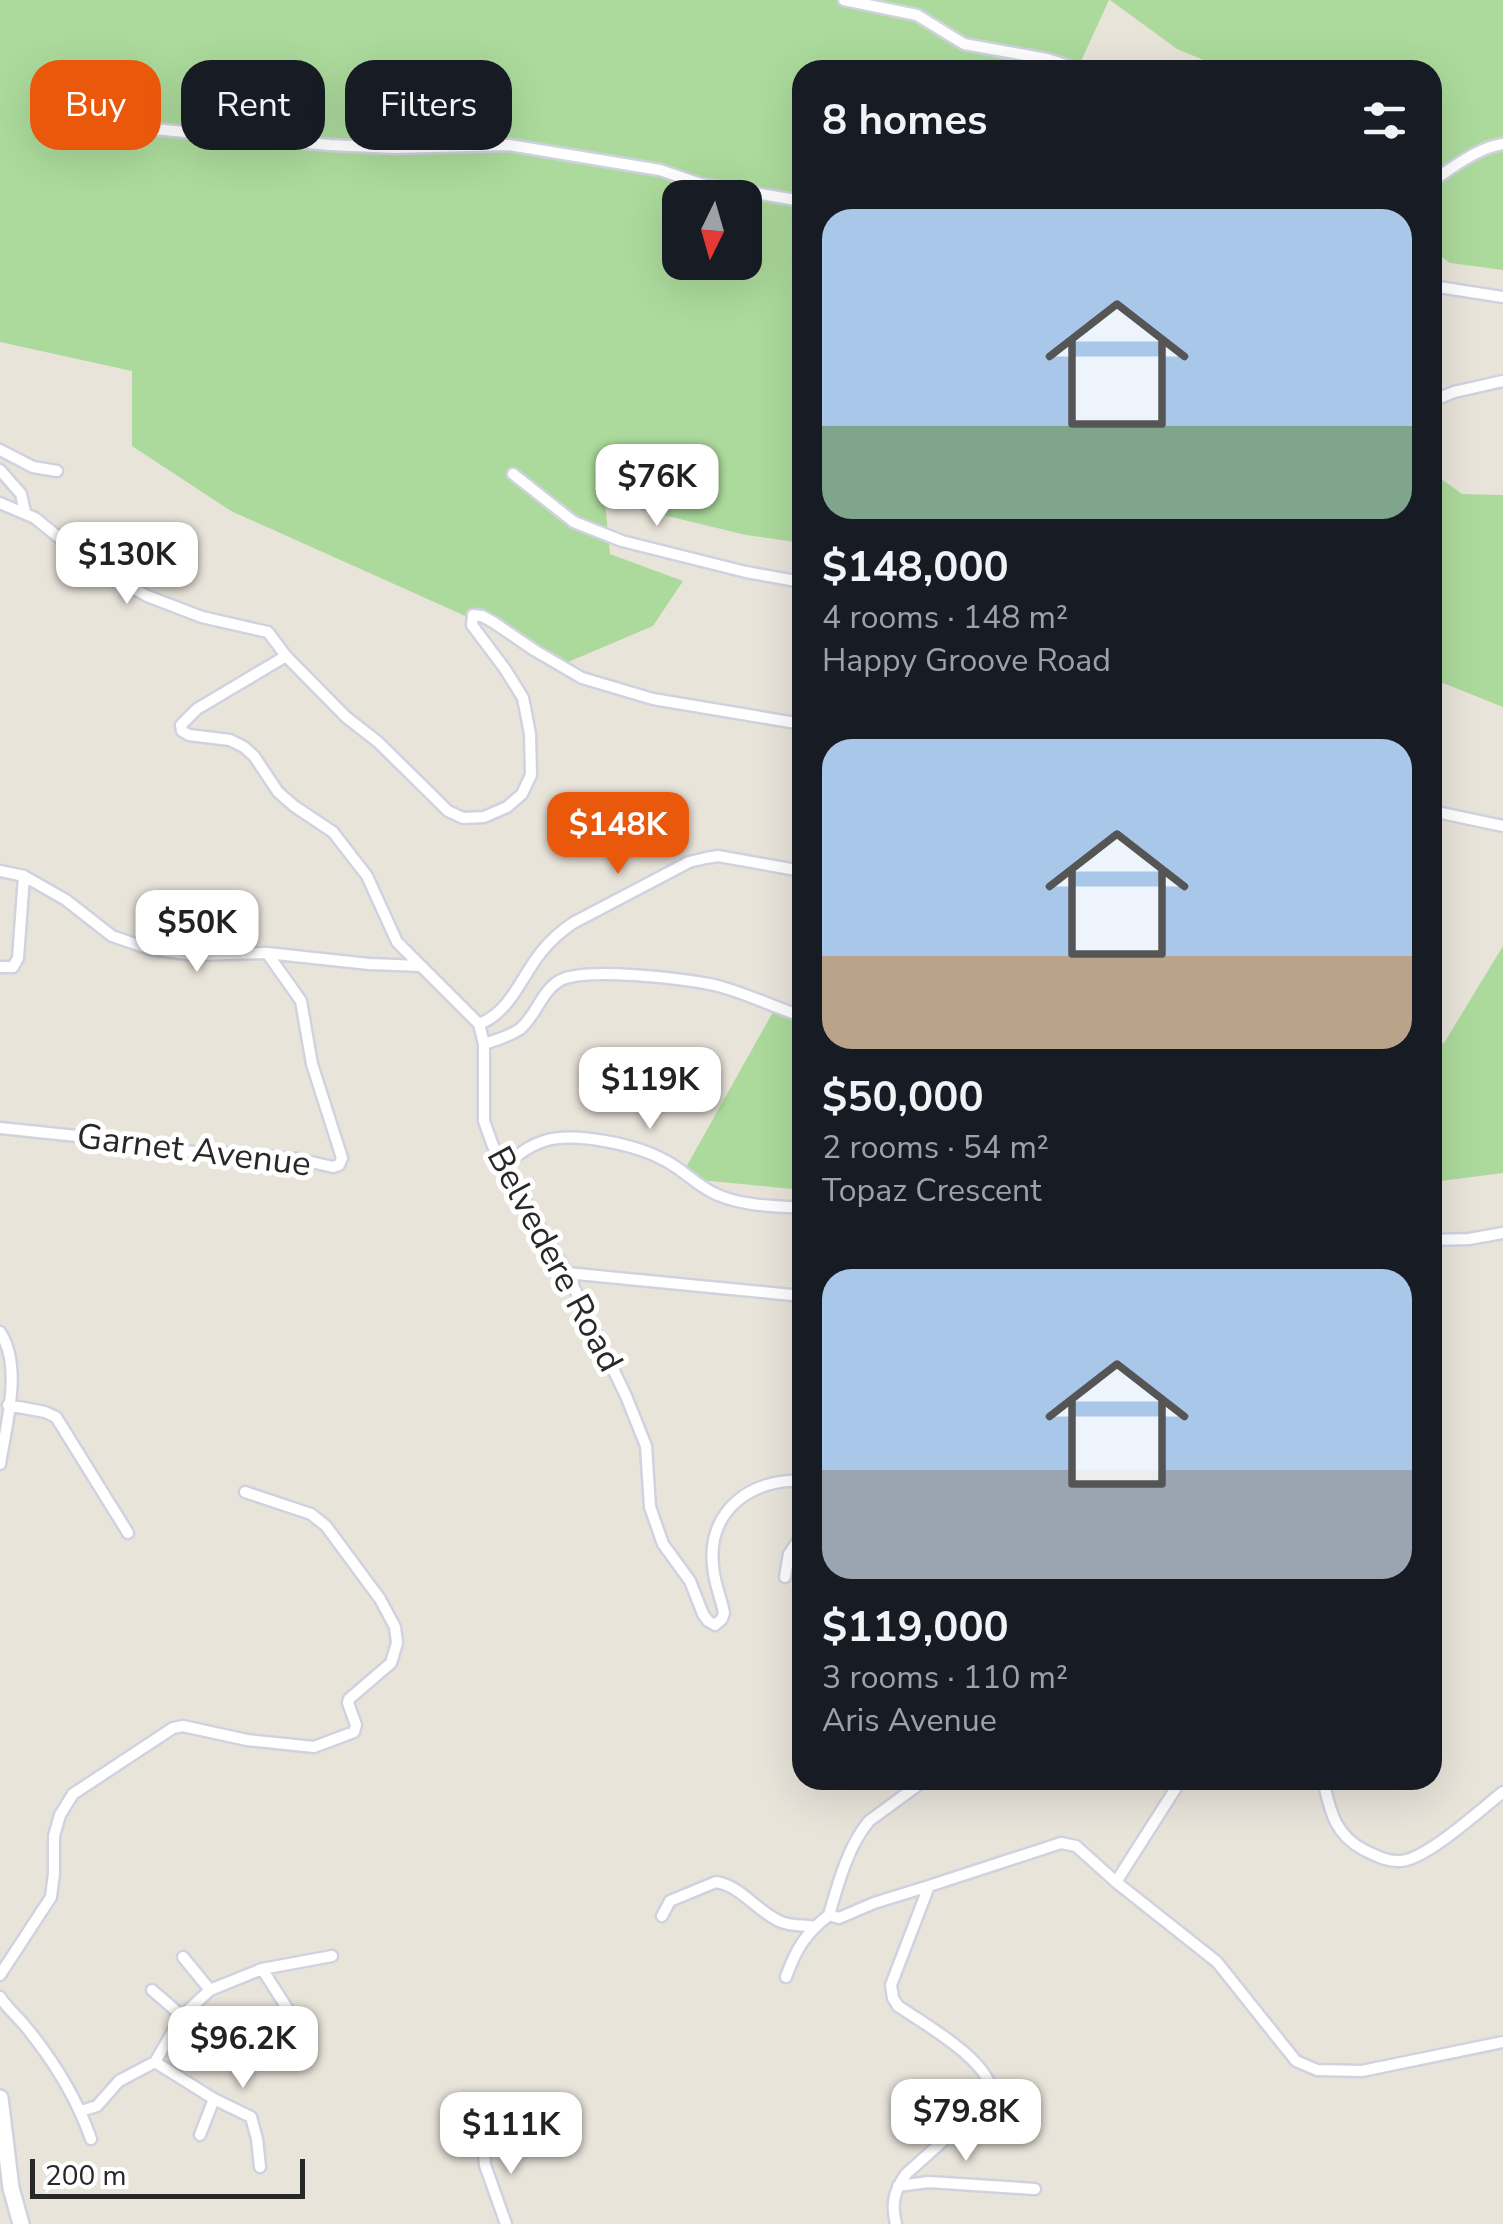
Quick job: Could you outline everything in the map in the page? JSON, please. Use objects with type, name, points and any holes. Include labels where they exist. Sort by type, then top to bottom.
[{"type":"main road","points":[[0,2098],[12,2188],[22,2224]]},
{"type":"street","points":[[844,0],[917,15],[964,44],[1053,60]]},
{"type":"street","points":[[161,131],[394,148],[509,145],[660,170],[701,184],[792,199]]},
{"type":"street","points":[[1442,174],[1466,158],[1503,144]]},
{"type":"street","points":[[1442,288],[1503,298]]},
{"type":"street","points":[[1442,397],[1503,382]]},
{"type":"street","points":[[0,450],[34,467],[56,471]]},
{"type":"street","points":[[0,470],[21,494],[25,512]]},
{"type":"street","points":[[513,474],[574,522],[622,541],[792,580]]},
{"type":"street","points":[[0,503],[25,512],[94,566],[147,596],[202,617],[268,632],[346,717],[378,742],[448,811],[463,818],[484,817],[507,808],[522,794],[531,775],[530,734],[523,698],[472,624],[474,615],[493,622],[582,678],[653,699],[792,722]]},
{"type":"street","points":[[286,656],[197,709],[184,720],[182,731],[230,740],[244,747],[278,792],[334,832],[367,876],[398,942],[480,1024],[500,1013],[557,934],[689,862],[718,856],[792,869]]},
{"type":"street","points":[[1442,813],[1503,826]]},
{"type":"street","points":[[0,871],[24,876],[66,900],[112,936],[150,949],[194,955],[267,954],[421,966]]},
{"type":"street","points":[[0,967],[13,967],[18,958],[24,876]]},
{"type":"street","name":"Garnet Avenue","points":[[0,1128],[171,1151],[298,1158],[333,1168],[339,1166],[342,1158],[312,1064],[301,1001],[267,954]]},
{"type":"street","points":[[484,1044],[518,1030],[548,991],[559,980],[572,976],[674,979],[718,986],[792,1012]]},
{"type":"street","name":"Belvedere Road","points":[[480,1024],[484,1044],[484,1121],[493,1146],[567,1273],[626,1396],[646,1446],[650,1507],[663,1544],[690,1582],[708,1621],[716,1624],[724,1613],[713,1566],[715,1535],[726,1510],[744,1494],[765,1484],[792,1480]]},
{"type":"street","points":[[505,1166],[526,1148],[549,1139],[596,1140],[628,1145],[667,1161],[702,1188],[723,1198],[792,1207]]},
{"type":"street","points":[[1442,1240],[1503,1233]]},
{"type":"street","points":[[567,1273],[792,1295]]},
{"type":"street","points":[[0,1332],[12,1357],[0,1464]]},
{"type":"street","points":[[8,1405],[56,1418],[128,1533]]},
{"type":"street","points":[[0,1975],[51,1897],[54,1836],[60,1815],[73,1794],[173,1728],[182,1726],[247,1740],[314,1747],[354,1732],[356,1725],[349,1699],[391,1663],[397,1644],[395,1627],[380,1598],[326,1526],[311,1514],[245,1492]]},
{"type":"street","points":[[785,1578],[792,1551]]},
{"type":"street","points":[[786,1977],[796,1949],[829,1915],[847,1860],[863,1828],[912,1790]]},
{"type":"street","points":[[1116,1882],[1175,1790]]},
{"type":"street","points":[[1325,1790],[1332,1820],[1356,1846],[1384,1860],[1404,1861],[1427,1851],[1503,1792]]},
{"type":"street","points":[[829,1915],[840,1918],[874,1903],[1060,1843],[1076,1846],[1216,1962],[1296,2062],[1318,2070],[1362,2071],[1503,2042]]},
{"type":"street","points":[[662,1916],[670,1902],[680,1896],[724,1882],[785,1924],[814,1927]]},
{"type":"street","points":[[896,2224],[892,2206],[906,2174],[991,2098],[992,2092],[992,2085],[976,2063],[898,2006],[893,1998],[891,1985],[928,1886]]},
{"type":"street","points":[[182,1956],[210,1990]]},
{"type":"street","points":[[81,2111],[97,2106],[119,2081],[155,2062],[182,2016],[210,1990],[262,1969],[332,1956]]},
{"type":"street","points":[[262,1969],[287,2008]]},
{"type":"street","points":[[152,1990],[182,2016]]},
{"type":"street","points":[[0,1996],[28,2029],[81,2111],[92,2139]]},
{"type":"street","points":[[155,2062],[250,2117],[260,2167]]},
{"type":"street","points":[[200,2135],[214,2099]]},
{"type":"street","points":[[484,2136],[486,2166],[506,2224]]},
{"type":"street","points":[[898,2186],[928,2182],[1035,2189]]},
{"type":"green space","points":[[0,0],[1109,0],[1082,60],[792,60],[792,542],[746,535],[605,501],[610,554],[683,581],[653,626],[568,662],[231,511],[132,446],[132,371],[0,342]]},
{"type":"green space","points":[[1110,0],[1503,0],[1503,270],[1450,263],[1442,257],[1442,60],[1204,60],[1177,49]]},
{"type":"green space","points":[[1442,480],[1462,494],[1503,495],[1503,707],[1442,683]]},
{"type":"green space","points":[[1503,946],[1503,1173],[1442,1181],[1444,1043]]},
{"type":"green space","points":[[792,1008],[792,1189],[680,1178],[773,1012]]}]
